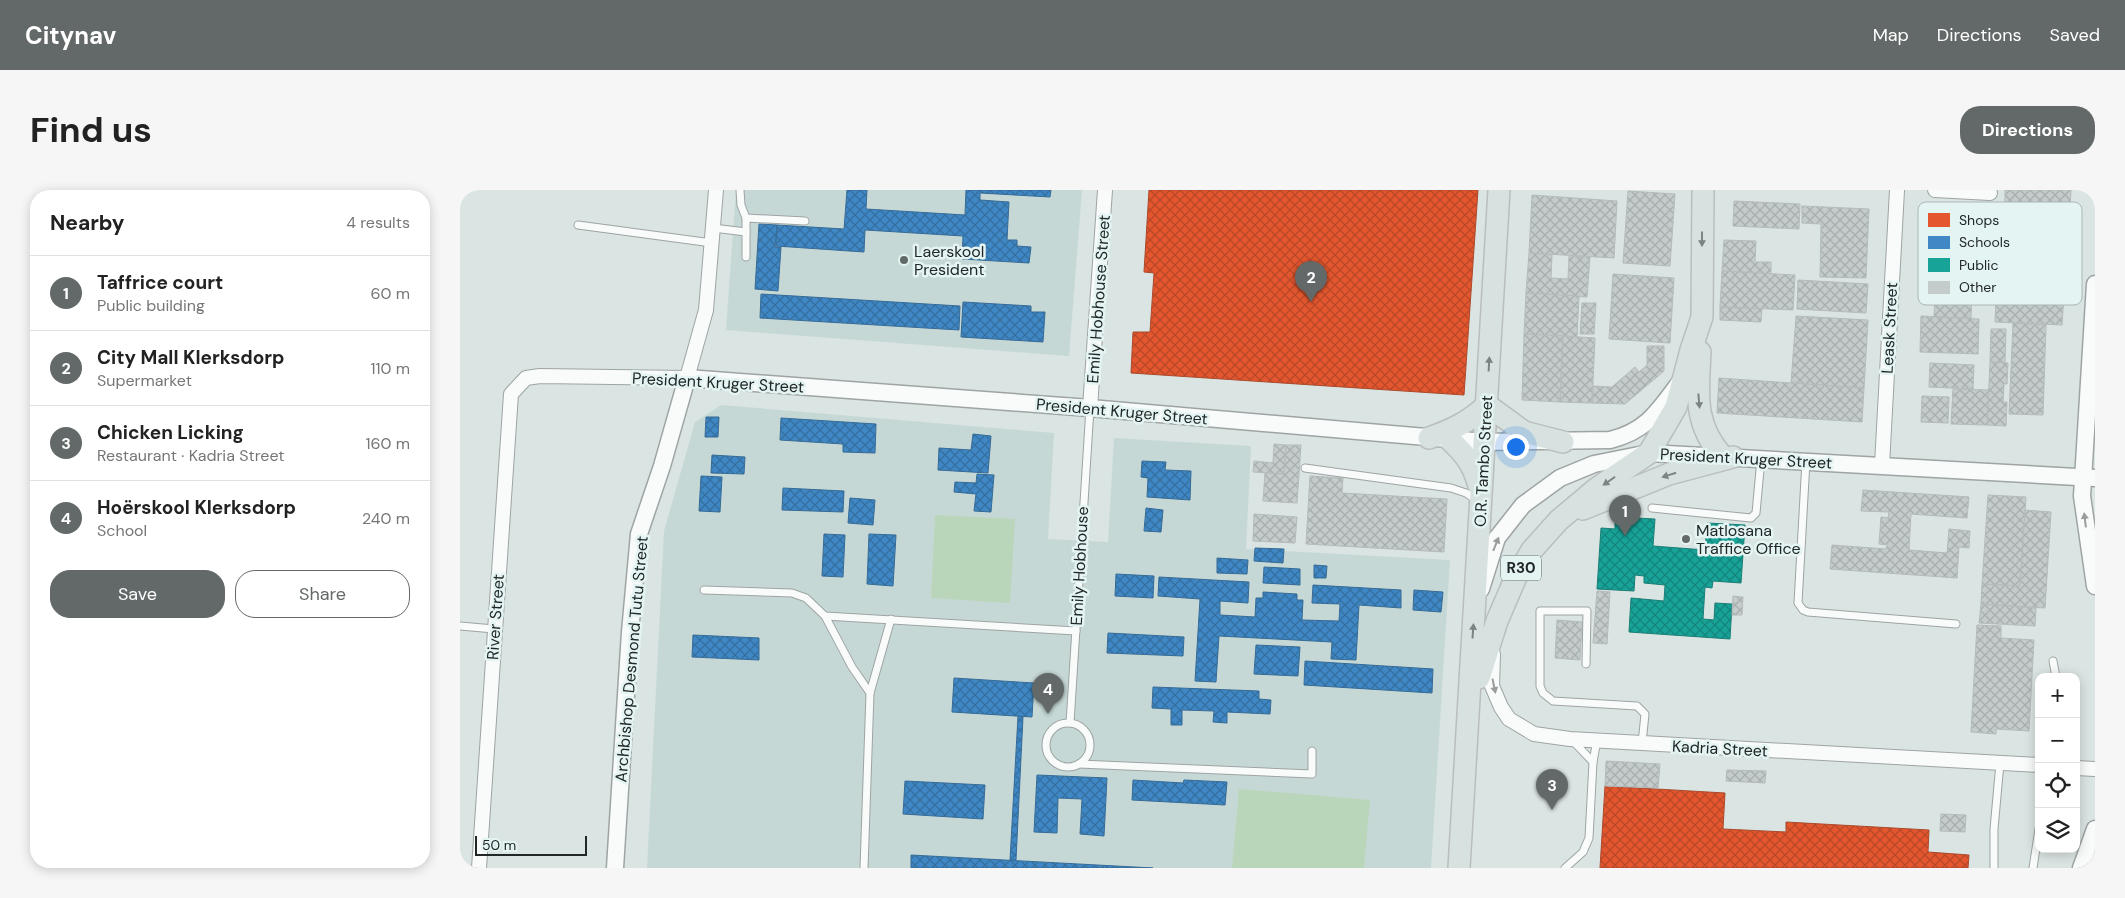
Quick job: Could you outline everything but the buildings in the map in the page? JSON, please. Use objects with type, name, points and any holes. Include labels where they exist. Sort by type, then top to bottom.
[{"type":"main road","name":"O.R. Tambo Street","points":[[1459,868],[1499,190]]},
{"type":"main road","name":"R30","points":[[1649,453],[1676,407],[1702,317],[1702,190]]},
{"type":"main road","points":[[1702,317],[1698,391],[1701,420],[1714,447],[1728,457]]},
{"type":"main road","points":[[1429,438],[1455,429],[1472,419],[1487,405],[1524,432],[1563,442]]},
{"type":"main road","points":[[1450,440],[1465,454],[1474,467],[1481,499]]},
{"type":"main road","name":"O.R. Tambo Street","points":[[1466,732],[1483,660],[1497,620],[1516,577],[1532,550],[1559,520],[1596,489],[1649,453]]},
{"type":"main road","points":[[1559,520],[1669,474],[1728,457]]},
{"type":"street","name":"Archbishop Desmond Tutu Street","points":[[615,868],[630,632],[639,534],[662,466],[706,310],[716,190]]},
{"type":"street","name":"Emily Hobhouse Street","points":[[1090,408],[1106,190]]},
{"type":"street","name":"Leask Street","points":[[1882,465],[1897,190]]},
{"type":"street","points":[[1935,190],[1990,193]]},
{"type":"street","points":[[2095,284],[2089,478],[2085,524],[2095,586]]},
{"type":"street","name":"President Kruger Street","points":[[532,377],[687,378],[1090,408],[1450,440],[1563,442],[1610,440],[1627,436],[1639,430],[1661,408],[1684,376]]},
{"type":"street","name":"River Street","points":[[479,868],[511,394],[521,382],[532,377]]},
{"type":"street","name":"President Kruger Street","points":[[1475,606],[1497,538],[1523,505],[1560,478],[1594,464],[1649,453],[2089,478]]},
{"type":"street","name":"Kadria Street","points":[[1497,620],[1492,662],[1492,686],[1501,707],[1509,719],[1534,734],[1642,743],[2000,763],[2035,762]]},
{"type":"street","points":[[2080,768],[2095,769]]},
{"type":"street","points":[[2081,868],[2095,829]]},
{"type":"lane","points":[[740,190],[741,205],[746,218],[746,257]]},
{"type":"lane","points":[[746,218],[805,221]]},
{"type":"lane","points":[[578,225],[712,243]]},
{"type":"lane","points":[[713,228],[746,232]]},
{"type":"lane","name":"Emily Hobhouse","points":[[1070,723],[1090,408]]},
{"type":"lane","points":[[1652,508],[1751,518],[1756,513],[1761,459]]},
{"type":"lane","points":[[1806,461],[1798,603],[1800,607],[1808,612],[1956,624]]},
{"type":"lane","points":[[1305,468],[1451,488],[1481,499]]},
{"type":"lane","points":[[704,590],[792,593],[806,598],[825,616],[852,668],[870,693]]},
{"type":"lane","points":[[1586,664],[1586,611],[1540,611],[1540,686],[1543,693],[1553,701],[1637,706],[1645,714],[1642,743]]},
{"type":"lane","points":[[825,616],[1076,631]]},
{"type":"lane","points":[[864,868],[870,693],[891,619]]},
{"type":"lane","points":[[460,626],[494,629]]},
{"type":"lane","points":[[2053,661],[2055,673]]},
{"type":"lane","points":[[1079,764],[1089,752],[1089,737],[1079,725],[1070,723],[1054,727],[1048,734],[1045,743],[1047,752],[1052,760],[1060,766],[1070,767],[1079,764],[1312,774],[1312,752]]},
{"type":"lane","points":[[1570,738],[1593,762]]},
{"type":"lane","points":[[1565,868],[1582,852],[1588,838],[1593,762],[1597,740]]},
{"type":"lane","points":[[1994,868],[1994,829],[2000,763]]},
{"type":"lane","points":[[2033,868],[2035,853]]},
{"type":"shaded area","name":"Laerskool President","points":[[736,190],[1082,190],[1069,356],[726,330]]},
{"type":"shaded area","points":[[721,405],[1054,433],[1048,539],[1108,542],[1114,438],[1251,446],[1246,549],[1450,560],[1431,868],[647,868],[664,531],[695,422]]},
{"type":"green space","points":[[935,515],[1015,519],[1010,603],[931,598]]},
{"type":"green space","points":[[1239,789],[1370,800],[1364,868],[1232,868]]},
{"type":"place","name":"Laerskool President","points":[[904,260]]},
{"type":"place","name":"City Mall Klerksdorp","points":[[1311,302]]},
{"type":"place","name":"Taffrice court","points":[[1625,536]]},
{"type":"place","name":"Matlosana Traffice Office","points":[[1686,539]]},
{"type":"place","name":"Hoërskool Klerksdorp","points":[[1048,714]]},
{"type":"place","name":"Chicken Licking","points":[[1552,810]]}]
